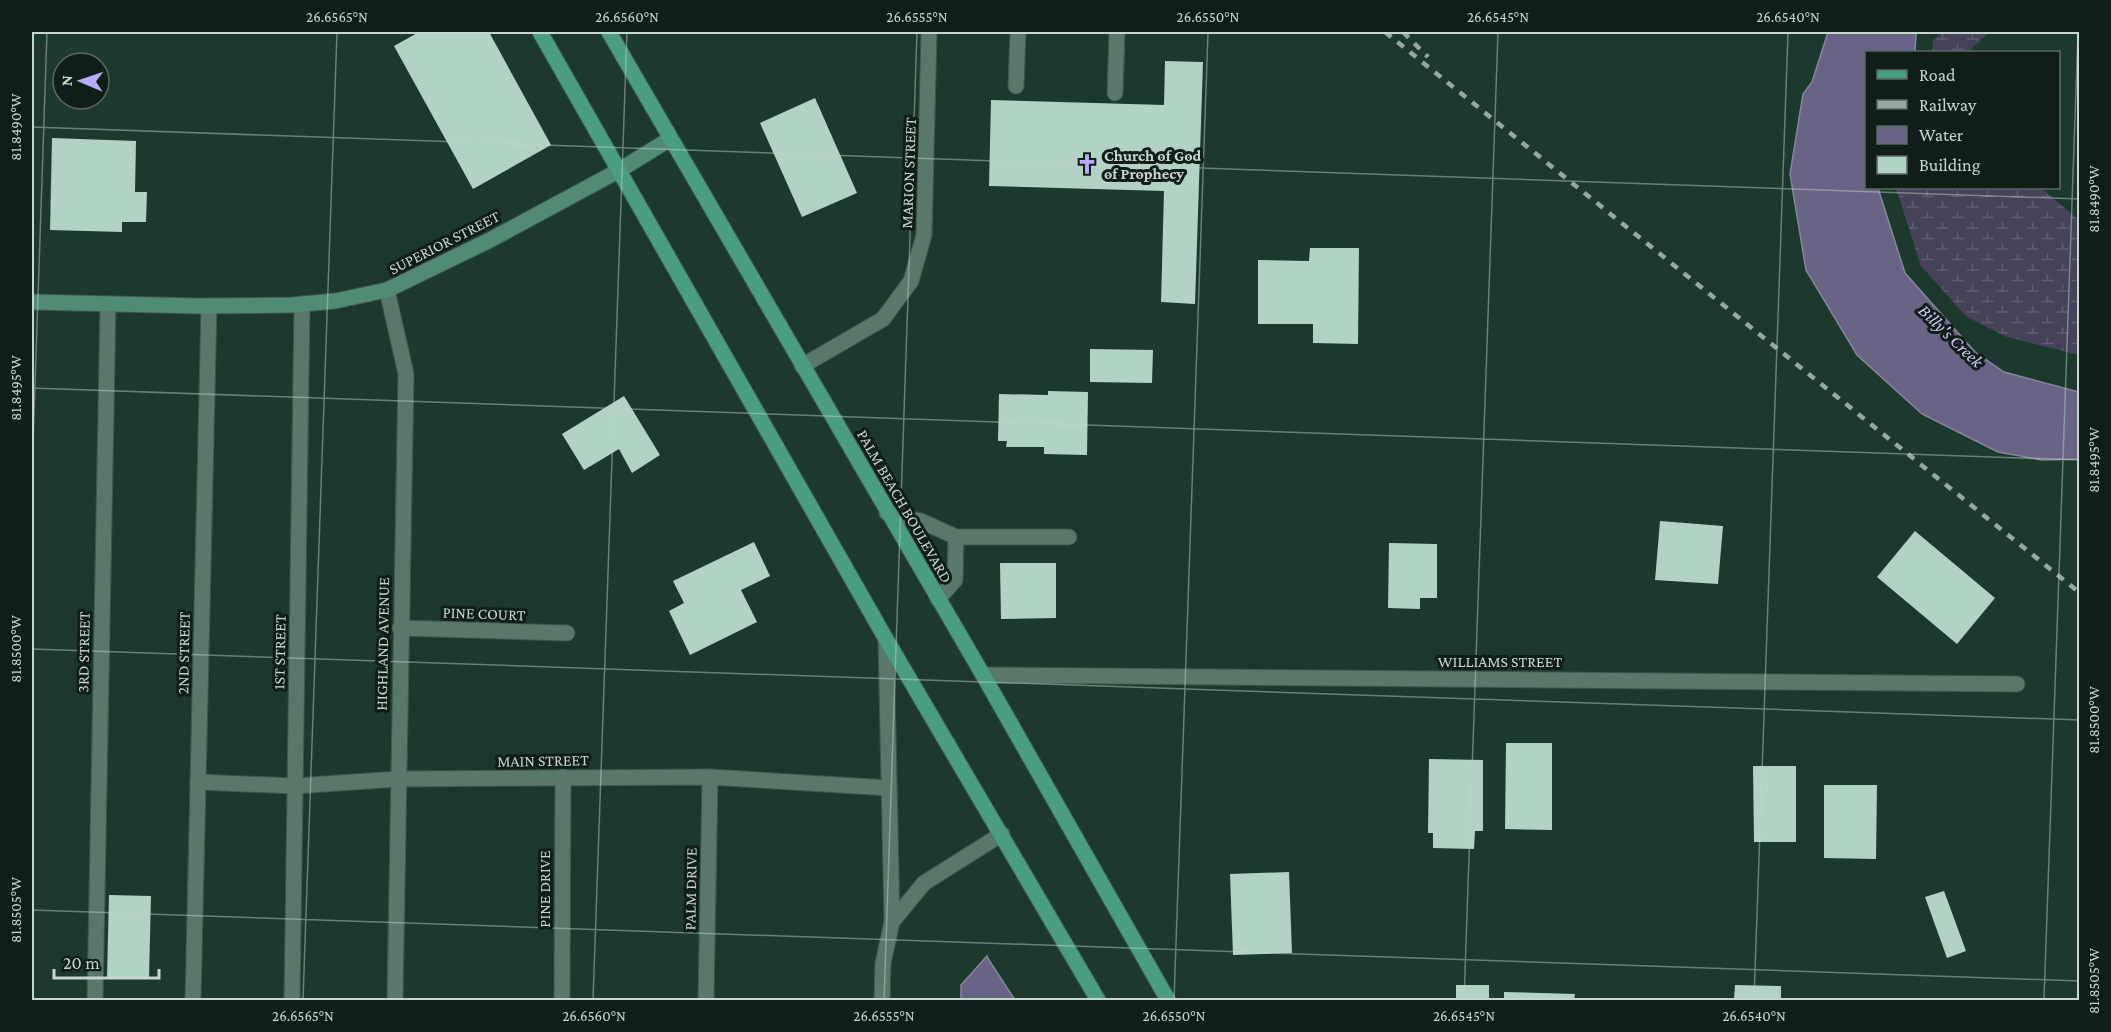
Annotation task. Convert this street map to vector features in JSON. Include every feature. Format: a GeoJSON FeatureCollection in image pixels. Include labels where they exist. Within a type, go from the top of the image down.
{"type":"FeatureCollection","features":[{"type":"Feature","properties":{"kind":"main road"},"geometry":{"type":"LineString","coordinates":[[540,32],[886,639],[1098,1000]]}},
{"type":"Feature","properties":{"kind":"main road","name":"PALM BEACH BOULEVARD"},"geometry":{"type":"LineString","coordinates":[[609,32],[983,675],[1168,1000]]}},
{"type":"Feature","properties":{"kind":"street","name":"MARION STREET"},"geometry":{"type":"LineString","coordinates":[[802,366],[882,319],[910,281],[924,235],[929,32]]}},
{"type":"Feature","properties":{"kind":"street"},"geometry":{"type":"LineString","coordinates":[[1016,86],[1018,32]]}},
{"type":"Feature","properties":{"kind":"street"},"geometry":{"type":"LineString","coordinates":[[1115,93],[1117,32]]}},
{"type":"Feature","properties":{"kind":"street","name":"SUPERIOR STREET"},"geometry":{"type":"LineString","coordinates":[[32,302],[209,306],[302,304],[335,301],[387,290],[490,240],[618,171],[670,139]]}},
{"type":"Feature","properties":{"kind":"street","name":"HIGHLAND AVENUE"},"geometry":{"type":"LineString","coordinates":[[387,290],[406,374],[395,1000]]}},
{"type":"Feature","properties":{"kind":"street","name":"3RD STREET"},"geometry":{"type":"LineString","coordinates":[[95,1000],[108,304]]}},
{"type":"Feature","properties":{"kind":"street","name":"1ST STREET"},"geometry":{"type":"LineString","coordinates":[[292,1000],[302,304]]}},
{"type":"Feature","properties":{"kind":"street","name":"2ND STREET"},"geometry":{"type":"LineString","coordinates":[[193,1000],[209,306]]}},
{"type":"Feature","properties":{"kind":"street"},"geometry":{"type":"LineString","coordinates":[[887,513],[921,521],[956,537],[1069,537]]}},
{"type":"Feature","properties":{"kind":"street"},"geometry":{"type":"LineString","coordinates":[[938,599],[955,580],[956,537]]}},
{"type":"Feature","properties":{"kind":"street","name":"PINE COURT"},"geometry":{"type":"LineString","coordinates":[[400,628],[567,633]]}},
{"type":"Feature","properties":{"kind":"street"},"geometry":{"type":"LineString","coordinates":[[882,1000],[883,963],[892,922],[886,639]]}},
{"type":"Feature","properties":{"kind":"street","name":"WILLIAMS STREET"},"geometry":{"type":"LineString","coordinates":[[983,675],[2017,684]]}},
{"type":"Feature","properties":{"kind":"street","name":"PINE DRIVE"},"geometry":{"type":"LineString","coordinates":[[562,1000],[563,777]]}},
{"type":"Feature","properties":{"kind":"street","name":"MAIN STREET"},"geometry":{"type":"LineString","coordinates":[[198,782],[295,786],[398,779],[710,777],[889,788]]}},
{"type":"Feature","properties":{"kind":"street","name":"PALM DRIVE"},"geometry":{"type":"LineString","coordinates":[[706,1000],[710,777]]}},
{"type":"Feature","properties":{"kind":"street"},"geometry":{"type":"LineString","coordinates":[[892,922],[924,883],[1002,834]]}},
{"type":"Feature","properties":{"kind":"green space"},"geometry":{"type":"Polygon","coordinates":[[[1943,32],[1990,32],[1972,48],[1972,51],[1932,51],[1933,40],[1943,32]]]}},
{"type":"Feature","properties":{"kind":"green space"},"geometry":{"type":"Polygon","coordinates":[[[1896,189],[2042,189],[2080,221],[2079,355],[2007,337],[1967,317],[1921,266],[1896,189]]]}},
{"type":"Feature","properties":{"kind":"water","name":"Billy's Creek"},"geometry":{"type":"Polygon","coordinates":[[[1828,32],[1919,32],[1916,34],[1915,51],[1865,51],[1865,189],[1878,189],[1905,273],[1975,352],[2004,372],[2079,392],[2079,459],[2042,460],[1998,452],[1922,414],[1857,355],[1806,270],[1790,174],[1803,94],[1812,82],[1828,32]]]}},
{"type":"Feature","properties":{"kind":"water"},"geometry":{"type":"Polygon","coordinates":[[[987,956],[1015,1000],[961,1000],[961,985],[987,956]]]}},
{"type":"Feature","properties":{"kind":"building"},"geometry":{"type":"Polygon","coordinates":[[[419,32],[489,32],[551,145],[473,189],[394,46],[419,32]]]}},
{"type":"Feature","properties":{"kind":"building"},"geometry":{"type":"Polygon","coordinates":[[[1165,61],[1203,62],[1195,304],[1161,302],[1164,191],[989,186],[991,100],[1164,105],[1165,61]]]}},
{"type":"Feature","properties":{"kind":"building"},"geometry":{"type":"Polygon","coordinates":[[[815,98],[857,193],[802,217],[760,123],[815,98]]]}},
{"type":"Feature","properties":{"kind":"building"},"geometry":{"type":"Polygon","coordinates":[[[52,138],[136,141],[135,192],[147,192],[146,222],[122,222],[122,232],[50,230],[52,138]]]}},
{"type":"Feature","properties":{"kind":"building"},"geometry":{"type":"Polygon","coordinates":[[[1310,248],[1359,248],[1358,344],[1313,343],[1313,324],[1258,324],[1258,260],[1309,261],[1310,248]]]}},
{"type":"Feature","properties":{"kind":"building"},"geometry":{"type":"Polygon","coordinates":[[[1090,349],[1153,350],[1152,383],[1090,382],[1090,349]]]}},
{"type":"Feature","properties":{"kind":"building"},"geometry":{"type":"Polygon","coordinates":[[[1048,391],[1088,392],[1087,455],[1044,454],[1044,447],[1006,447],[1007,441],[998,441],[999,394],[1048,395],[1048,391]]]}},
{"type":"Feature","properties":{"kind":"building"},"geometry":{"type":"Polygon","coordinates":[[[624,396],[660,455],[632,473],[619,449],[584,470],[562,434],[624,396]]]}},
{"type":"Feature","properties":{"kind":"building"},"geometry":{"type":"Polygon","coordinates":[[[1660,521],[1723,526],[1718,584],[1655,580],[1660,521]]]}},
{"type":"Feature","properties":{"kind":"building"},"geometry":{"type":"Polygon","coordinates":[[[1915,531],[1995,598],[1957,644],[1877,577],[1915,531]]]}},
{"type":"Feature","properties":{"kind":"building"},"geometry":{"type":"Polygon","coordinates":[[[754,542],[770,576],[741,590],[757,622],[690,655],[669,611],[684,603],[673,581],[754,542]]]}},
{"type":"Feature","properties":{"kind":"building"},"geometry":{"type":"Polygon","coordinates":[[[1389,543],[1437,544],[1437,598],[1420,598],[1420,609],[1388,608],[1389,543]]]}},
{"type":"Feature","properties":{"kind":"building"},"geometry":{"type":"Polygon","coordinates":[[[1000,563],[1056,563],[1056,618],[1001,619],[1000,563]]]}},
{"type":"Feature","properties":{"kind":"building"},"geometry":{"type":"Polygon","coordinates":[[[1506,743],[1552,743],[1552,830],[1505,829],[1506,743]]]}},
{"type":"Feature","properties":{"kind":"building"},"geometry":{"type":"Polygon","coordinates":[[[1429,759],[1483,760],[1483,831],[1475,831],[1474,849],[1433,848],[1433,833],[1428,833],[1429,759]]]}},
{"type":"Feature","properties":{"kind":"building"},"geometry":{"type":"Polygon","coordinates":[[[1753,766],[1796,766],[1796,842],[1754,842],[1753,766]]]}},
{"type":"Feature","properties":{"kind":"building"},"geometry":{"type":"Polygon","coordinates":[[[1824,785],[1877,785],[1876,859],[1824,858],[1824,785]]]}},
{"type":"Feature","properties":{"kind":"building"},"geometry":{"type":"Polygon","coordinates":[[[1289,872],[1292,953],[1233,955],[1230,874],[1289,872]]]}},
{"type":"Feature","properties":{"kind":"building"},"geometry":{"type":"Polygon","coordinates":[[[1944,891],[1966,951],[1947,958],[1925,897],[1944,891]]]}},
{"type":"Feature","properties":{"kind":"building"},"geometry":{"type":"Polygon","coordinates":[[[109,895],[151,896],[149,978],[107,977],[109,895]]]}},
{"type":"Feature","properties":{"kind":"building"},"geometry":{"type":"Polygon","coordinates":[[[1456,985],[1489,985],[1489,1000],[1456,1000],[1456,985]]]}},
{"type":"Feature","properties":{"kind":"building"},"geometry":{"type":"Polygon","coordinates":[[[1735,985],[1781,986],[1781,1000],[1734,1000],[1735,985]]]}},
{"type":"Feature","properties":{"kind":"building"},"geometry":{"type":"Polygon","coordinates":[[[1504,992],[1575,994],[1574,1000],[1504,1000],[1504,992]]]}},
{"type":"Feature","properties":{"kind":"railway"},"geometry":{"type":"LineString","coordinates":[[1385,32],[2080,593]]}},
{"type":"Feature","properties":{"kind":"railway"},"geometry":{"type":"LineString","coordinates":[[1403,32],[1428,57]]}},
{"type":"Feature","properties":{"kind":"place","name":"Church of God of Prophecy"},"geometry":{"type":"Point","coordinates":[1087,164]}}]}
